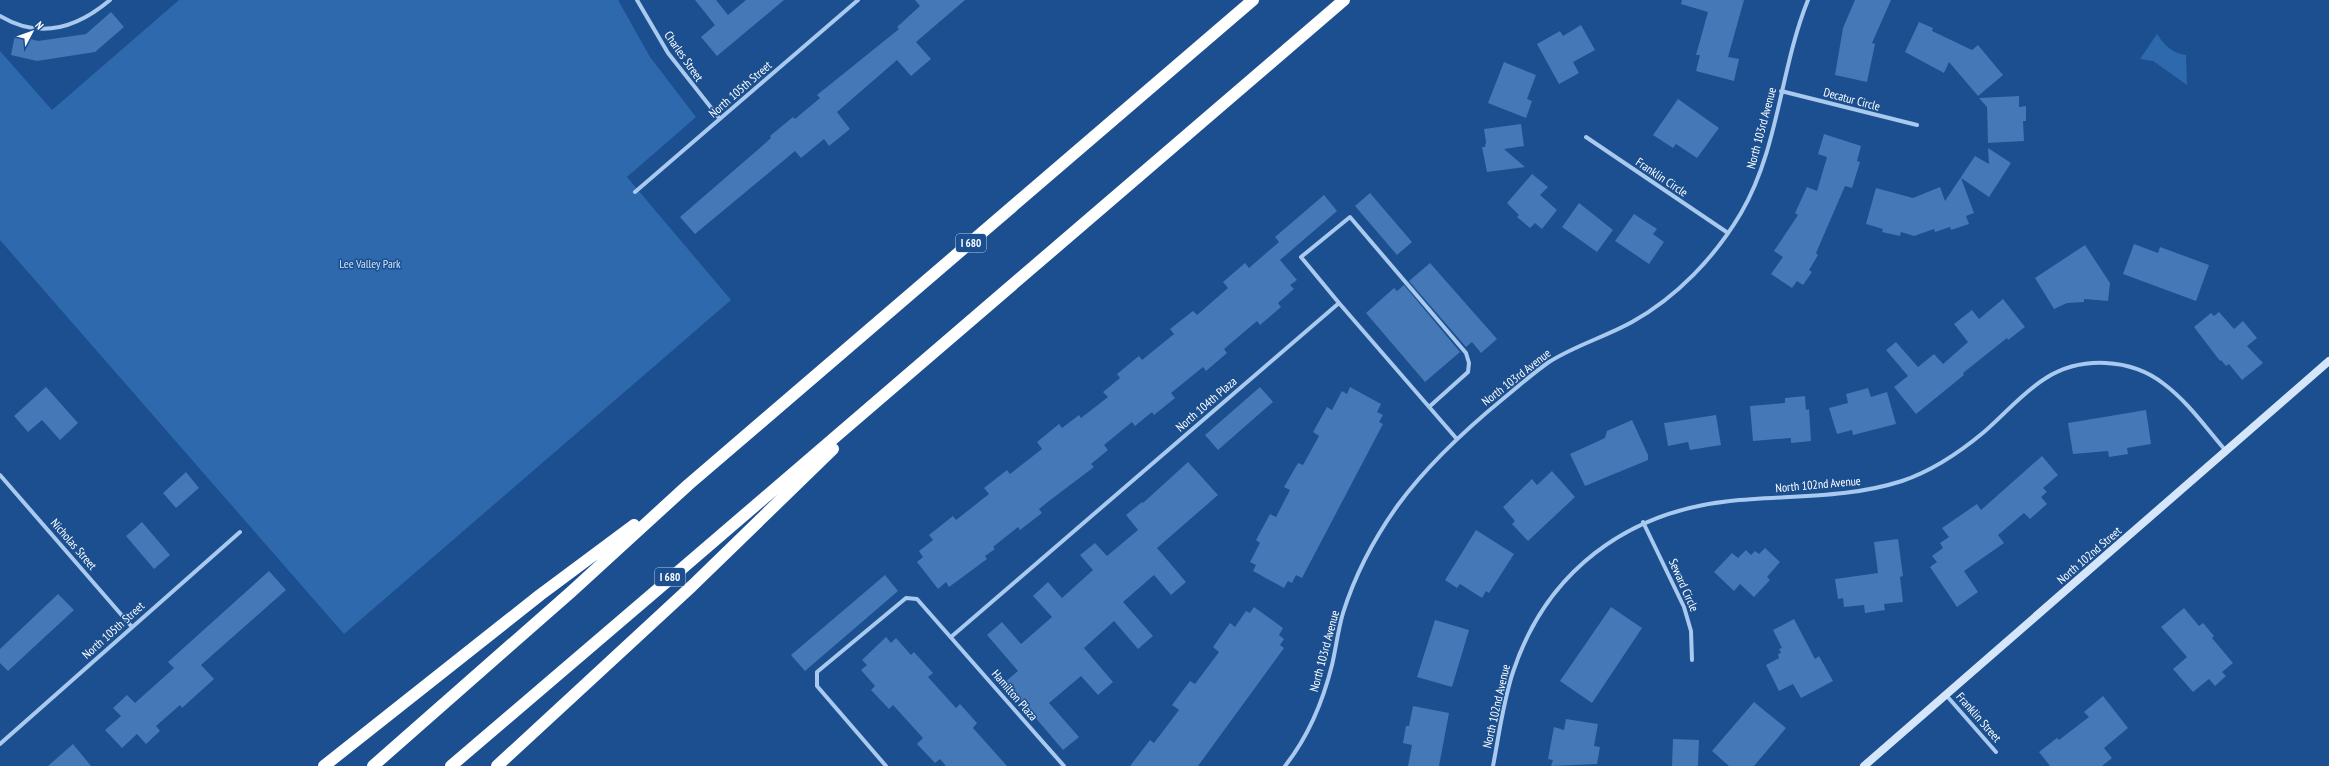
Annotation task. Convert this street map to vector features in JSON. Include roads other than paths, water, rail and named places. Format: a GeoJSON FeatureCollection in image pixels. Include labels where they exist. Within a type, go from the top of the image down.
{"type":"FeatureCollection","features":[{"type":"Feature","properties":{"kind":"highway","name":"I 680"},"geometry":{"type":"LineString","coordinates":[[373,766],[571,592],[688,485],[1253,0]]}},
{"type":"Feature","properties":{"kind":"highway","name":"I 680"},"geometry":{"type":"LineString","coordinates":[[451,766],[730,525],[893,390],[1344,0]]}},
{"type":"Feature","properties":{"kind":"highway"},"geometry":{"type":"LineString","coordinates":[[497,766],[692,586],[893,390]]}},
{"type":"Feature","properties":{"kind":"highway"},"geometry":{"type":"LineString","coordinates":[[324,766],[540,595],[688,485]]}},
{"type":"Feature","properties":{"kind":"main road","name":"North 102nd Street"},"geometry":{"type":"LineString","coordinates":[[1864,766],[2329,361]]}},
{"type":"Feature","properties":{"kind":"street"},"geometry":{"type":"LineString","coordinates":[[0,16],[26,27],[44,29],[63,27],[82,21],[110,0]]}},
{"type":"Feature","properties":{"kind":"street","name":"Charles Street"},"geometry":{"type":"LineString","coordinates":[[637,0],[671,58],[720,119]]}},
{"type":"Feature","properties":{"kind":"street","name":"North 105th Street"},"geometry":{"type":"LineString","coordinates":[[635,192],[858,0]]}},
{"type":"Feature","properties":{"kind":"street","name":"North 103rd Avenue"},"geometry":{"type":"LineString","coordinates":[[1285,766],[1316,716],[1332,665],[1343,614],[1370,552],[1398,505],[1456,438],[1549,363],[1576,347],[1630,323],[1672,295],[1692,276],[1728,233],[1741,212],[1758,177],[1808,0]]}},
{"type":"Feature","properties":{"kind":"street","name":"Decatur Circle"},"geometry":{"type":"LineString","coordinates":[[1781,92],[1917,125]]}},
{"type":"Feature","properties":{"kind":"street","name":"Franklin Circle"},"geometry":{"type":"LineString","coordinates":[[1586,137],[1728,233]]}},
{"type":"Feature","properties":{"kind":"street"},"geometry":{"type":"LineString","coordinates":[[1429,406],[1468,372],[1466,353],[1350,217],[1301,257],[1456,438]]}},
{"type":"Feature","properties":{"kind":"street","name":"North 104th Plaza"},"geometry":{"type":"LineString","coordinates":[[951,637],[1339,303]]}},
{"type":"Feature","properties":{"kind":"street","name":"North 102nd Avenue"},"geometry":{"type":"LineString","coordinates":[[1493,766],[1513,673],[1535,621],[1552,595],[1581,564],[1610,542],[1644,522],[1702,505],[1730,501],[1858,492],[1908,479],[1945,460],[1971,442],[2047,378],[2068,368],[2090,363],[2115,364],[2136,368],[2162,382],[2182,400],[2226,451]]}},
{"type":"Feature","properties":{"kind":"street","name":"Nicholas Street"},"geometry":{"type":"LineString","coordinates":[[0,475],[132,627]]}},
{"type":"Feature","properties":{"kind":"street","name":"Seward Circle"},"geometry":{"type":"LineString","coordinates":[[1644,522],[1684,607],[1691,631],[1692,660]]}},
{"type":"Feature","properties":{"kind":"street","name":"North 105th Street"},"geometry":{"type":"LineString","coordinates":[[0,744],[240,532]]}},
{"type":"Feature","properties":{"kind":"street","name":"Hamilton Plaza"},"geometry":{"type":"LineString","coordinates":[[886,766],[817,686],[817,672],[906,598],[917,599],[1064,766]]}},
{"type":"Feature","properties":{"kind":"street","name":"Franklin Street"},"geometry":{"type":"LineString","coordinates":[[1946,695],[1996,752]]}},
{"type":"Feature","properties":{"kind":"park label","name":"Lee Valley Park"},"geometry":{"type":"Point","coordinates":[370,263]}}]}
